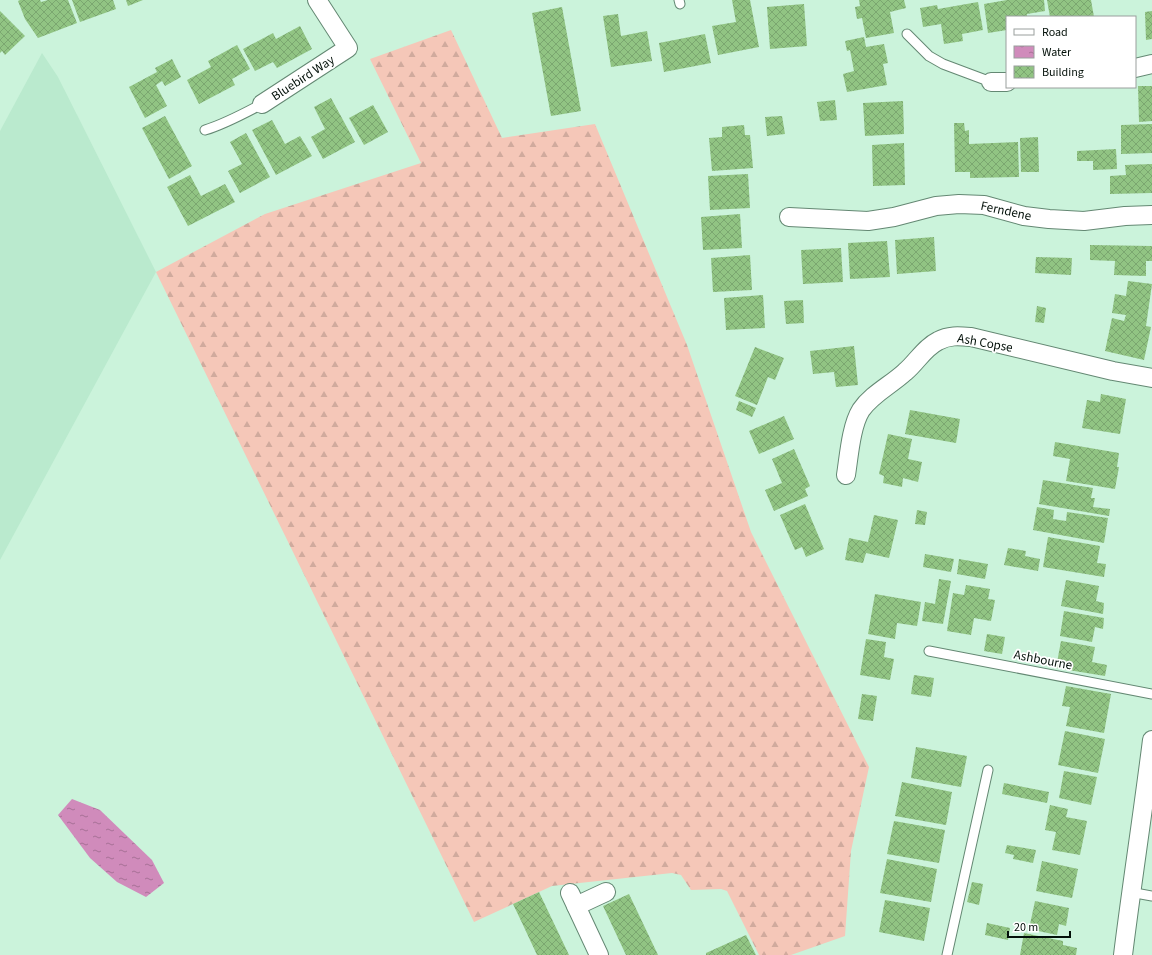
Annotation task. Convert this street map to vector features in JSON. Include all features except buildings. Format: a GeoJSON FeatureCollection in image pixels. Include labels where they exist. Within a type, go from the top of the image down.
{"type":"FeatureCollection","features":[{"type":"Feature","properties":{"kind":"street","name":"Bluebird Way"},"geometry":{"type":"LineString","coordinates":[[262,104],[348,48],[317,0]]}},
{"type":"Feature","properties":{"kind":"street"},"geometry":{"type":"LineString","coordinates":[[1136,68],[1152,64]]}},
{"type":"Feature","properties":{"kind":"street","name":"Ferndene"},"geometry":{"type":"LineString","coordinates":[[789,217],[868,221],[894,217],[936,206],[959,204],[984,205],[1024,216],[1063,220],[1084,221],[1125,216],[1152,215]]}},
{"type":"Feature","properties":{"kind":"street","name":"Ash Copse"},"geometry":{"type":"LineString","coordinates":[[846,475],[855,425],[862,410],[874,397],[906,372],[925,350],[938,341],[954,336],[971,337],[1113,371],[1152,378]]}},
{"type":"Feature","properties":{"kind":"street"},"geometry":{"type":"LineString","coordinates":[[1123,955],[1130,892],[1148,812],[1152,740]]}},
{"type":"Feature","properties":{"kind":"street"},"geometry":{"type":"LineString","coordinates":[[599,955],[573,899],[606,892]]}},
{"type":"Feature","properties":{"kind":"lane"},"geometry":{"type":"LineString","coordinates":[[907,34],[929,56],[943,64],[999,82]]}},
{"type":"Feature","properties":{"kind":"lane","name":"Bluebird Way"},"geometry":{"type":"LineString","coordinates":[[205,130],[239,117],[262,104]]}},
{"type":"Feature","properties":{"kind":"lane","name":"Ashbourne"},"geometry":{"type":"LineString","coordinates":[[929,651],[1152,694]]}},
{"type":"Feature","properties":{"kind":"lane"},"geometry":{"type":"LineString","coordinates":[[947,955],[988,770]]}},
{"type":"Feature","properties":{"kind":"lane"},"geometry":{"type":"LineString","coordinates":[[1130,892],[1152,896]]}},
{"type":"Feature","properties":{"kind":"shaded area"},"geometry":{"type":"Polygon","coordinates":[[[42,53],[58,77],[156,272],[0,560],[0,131],[42,53]]]}},
{"type":"Feature","properties":{"kind":"green space"},"geometry":{"type":"Polygon","coordinates":[[[451,30],[502,138],[595,124],[687,345],[751,532],[869,767],[851,851],[845,936],[791,955],[759,955],[727,891],[721,889],[691,890],[681,875],[672,873],[552,886],[474,922],[156,272],[265,214],[421,163],[370,59],[451,30]]]}},
{"type":"Feature","properties":{"kind":"water"},"geometry":{"type":"Polygon","coordinates":[[[72,799],[100,810],[152,860],[164,883],[146,897],[117,882],[90,858],[58,815],[72,799]]]}}]}
